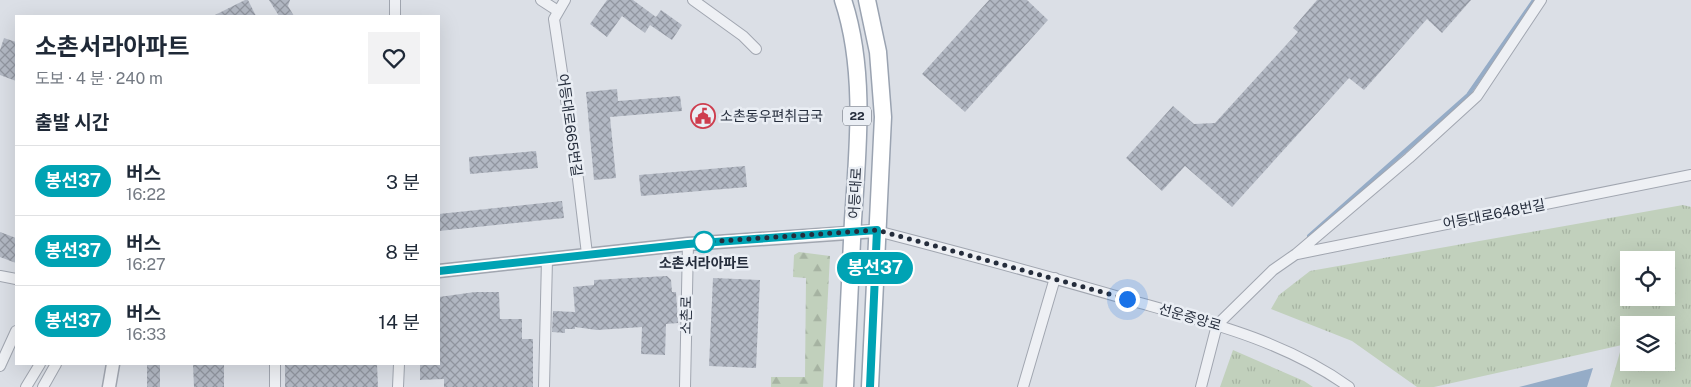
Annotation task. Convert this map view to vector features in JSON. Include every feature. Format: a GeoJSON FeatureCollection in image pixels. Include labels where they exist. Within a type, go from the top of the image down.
{"type":"FeatureCollection","features":[{"type":"Feature","properties":{"kind":"main road","name":"어등대로"},"geometry":{"type":"LineString","coordinates":[[843,0],[848,16],[856,72],[858,146],[845,387]]}},
{"type":"Feature","properties":{"kind":"main road","name":"어등대로"},"geometry":{"type":"LineString","coordinates":[[866,0],[878,52],[883,117],[870,387]]}},
{"type":"Feature","properties":{"kind":"street"},"geometry":{"type":"LineString","coordinates":[[395,0],[395,15]]}},
{"type":"Feature","properties":{"kind":"street"},"geometry":{"type":"LineString","coordinates":[[541,0],[558,11],[566,0]]}},
{"type":"Feature","properties":{"kind":"street"},"geometry":{"type":"LineString","coordinates":[[692,0],[743,36],[756,49]]}},
{"type":"Feature","properties":{"kind":"street"},"geometry":{"type":"LineString","coordinates":[[1201,387],[1217,325],[1273,270],[1296,254],[1409,158],[1477,96],[1542,0]]}},
{"type":"Feature","properties":{"kind":"street","name":"어등대로665번길"},"geometry":{"type":"LineString","coordinates":[[558,11],[554,19],[587,254]]}},
{"type":"Feature","properties":{"kind":"street","name":"어등대로648번길"},"geometry":{"type":"LineString","coordinates":[[1296,254],[1691,175]]}},
{"type":"Feature","properties":{"kind":"street"},"geometry":{"type":"LineString","coordinates":[[440,271],[688,244],[877,230]]}},
{"type":"Feature","properties":{"kind":"street","name":"선운중앙로"},"geometry":{"type":"LineString","coordinates":[[877,230],[1055,278],[1217,325],[1291,352],[1329,372],[1350,387]]}},
{"type":"Feature","properties":{"kind":"street","name":"소촌로"},"geometry":{"type":"LineString","coordinates":[[685,387],[688,244]]}},
{"type":"Feature","properties":{"kind":"street"},"geometry":{"type":"LineString","coordinates":[[544,387],[547,259]]}},
{"type":"Feature","properties":{"kind":"street"},"geometry":{"type":"LineString","coordinates":[[0,276],[15,279]]}},
{"type":"Feature","properties":{"kind":"street"},"geometry":{"type":"LineString","coordinates":[[1023,387],[1055,278]]}},
{"type":"Feature","properties":{"kind":"street"},"geometry":{"type":"LineString","coordinates":[[0,366],[15,333]]}},
{"type":"Feature","properties":{"kind":"street"},"geometry":{"type":"LineString","coordinates":[[26,387],[39,365]]}},
{"type":"Feature","properties":{"kind":"street"},"geometry":{"type":"LineString","coordinates":[[43,387],[55,365]]}},
{"type":"Feature","properties":{"kind":"street"},"geometry":{"type":"LineString","coordinates":[[110,387],[113,365]]}},
{"type":"Feature","properties":{"kind":"street"},"geometry":{"type":"LineString","coordinates":[[275,365],[275,387]]}},
{"type":"Feature","properties":{"kind":"street"},"geometry":{"type":"LineString","coordinates":[[398,387],[399,365]]}},
{"type":"Feature","properties":{"kind":"green space"},"geometry":{"type":"Polygon","coordinates":[[[1683,205],[1691,207],[1691,387],[1610,387],[1620,352],[1620,371],[1675,371],[1675,316],[1620,316],[1620,345],[1434,387],[1417,387],[1352,341],[1271,309],[1279,295],[1310,271],[1683,205]]]}},
{"type":"Feature","properties":{"kind":"green space"},"geometry":{"type":"Polygon","coordinates":[[[799,252],[830,256],[823,387],[771,387],[771,377],[805,377],[806,278],[793,277],[794,255],[799,252]]]}},
{"type":"Feature","properties":{"kind":"green space"},"geometry":{"type":"Polygon","coordinates":[[[1233,350],[1304,381],[1313,387],[1220,387],[1233,350]]]}},
{"type":"Feature","properties":{"kind":"water"},"geometry":{"type":"Polygon","coordinates":[[[1593,368],[1587,387],[1519,387],[1593,368]]]}},
{"type":"Feature","properties":{"kind":"building"},"geometry":{"type":"Polygon","coordinates":[[[248,0],[256,15],[215,15],[248,0]]]}},
{"type":"Feature","properties":{"kind":"building"},"geometry":{"type":"Polygon","coordinates":[[[269,0],[290,0],[288,6],[293,15],[278,15],[269,0]]]}},
{"type":"Feature","properties":{"kind":"building"},"geometry":{"type":"Polygon","coordinates":[[[607,0],[633,0],[656,17],[661,10],[682,25],[672,40],[650,25],[645,33],[622,16],[607,37],[590,24],[607,0]]]}},
{"type":"Feature","properties":{"kind":"building"},"geometry":{"type":"Polygon","coordinates":[[[989,0],[1027,0],[1048,20],[965,112],[922,74],[989,0]]]}},
{"type":"Feature","properties":{"kind":"building"},"geometry":{"type":"Polygon","coordinates":[[[1317,0],[1471,0],[1442,33],[1427,19],[1364,90],[1349,78],[1232,207],[1185,166],[1162,191],[1126,158],[1173,106],[1194,124],[1215,123],[1298,32],[1293,28],[1317,0]]]}},
{"type":"Feature","properties":{"kind":"building"},"geometry":{"type":"Polygon","coordinates":[[[4,38],[15,42],[15,81],[0,75],[0,50],[4,38]]]}},
{"type":"Feature","properties":{"kind":"building"},"geometry":{"type":"Polygon","coordinates":[[[617,89],[618,101],[680,96],[682,111],[610,117],[616,178],[594,180],[586,92],[617,89]]]}},
{"type":"Feature","properties":{"kind":"building"},"geometry":{"type":"Polygon","coordinates":[[[536,151],[538,168],[470,174],[469,157],[536,151]]]}},
{"type":"Feature","properties":{"kind":"building"},"geometry":{"type":"Polygon","coordinates":[[[745,166],[747,187],[641,196],[639,175],[745,166]]]}},
{"type":"Feature","properties":{"kind":"building"},"geometry":{"type":"Polygon","coordinates":[[[562,201],[564,218],[440,231],[440,214],[562,201]]]}},
{"type":"Feature","properties":{"kind":"building"},"geometry":{"type":"Polygon","coordinates":[[[0,232],[15,238],[15,263],[0,257],[0,232]]]}},
{"type":"Feature","properties":{"kind":"building"},"geometry":{"type":"Polygon","coordinates":[[[667,276],[671,280],[672,292],[676,292],[678,323],[666,324],[665,355],[641,354],[642,327],[597,330],[575,327],[575,329],[565,329],[565,333],[552,332],[553,311],[575,312],[573,287],[594,285],[594,280],[667,276]]]}},
{"type":"Feature","properties":{"kind":"building"},"geometry":{"type":"Polygon","coordinates":[[[713,278],[760,280],[756,368],[709,366],[713,278]]]}},
{"type":"Feature","properties":{"kind":"building"},"geometry":{"type":"Polygon","coordinates":[[[475,292],[499,292],[500,319],[522,319],[522,339],[533,339],[533,387],[444,387],[444,379],[420,380],[420,365],[440,365],[440,297],[475,292]]]}},
{"type":"Feature","properties":{"kind":"building"},"geometry":{"type":"Polygon","coordinates":[[[147,365],[160,365],[160,387],[147,387],[147,365]]]}},
{"type":"Feature","properties":{"kind":"building"},"geometry":{"type":"Polygon","coordinates":[[[193,365],[224,365],[224,387],[194,387],[193,365]]]}},
{"type":"Feature","properties":{"kind":"building"},"geometry":{"type":"Polygon","coordinates":[[[285,365],[377,365],[378,387],[285,387],[285,365]]]}},
{"type":"Feature","properties":{"kind":"waterway"},"geometry":{"type":"LineString","coordinates":[[1309,236],[1468,95],[1534,0]]}},
{"type":"Feature","properties":{"kind":"bus line","name":"봉선37"},"geometry":{"type":"LineString","coordinates":[[440,271],[688,244],[877,230],[870,387]]}},
{"type":"Feature","properties":{"kind":"place","name":"소촌동우편취급국"},"geometry":{"type":"Point","coordinates":[703,116]}},
{"type":"Feature","properties":{"kind":"place","name":"소촌서라아파트"},"geometry":{"type":"Point","coordinates":[704,242]}},
{"type":"Feature","properties":{"kind":"route"},"geometry":{"type":"LineString","coordinates":[[704,242],[877,230],[1127,299]]}}]}
